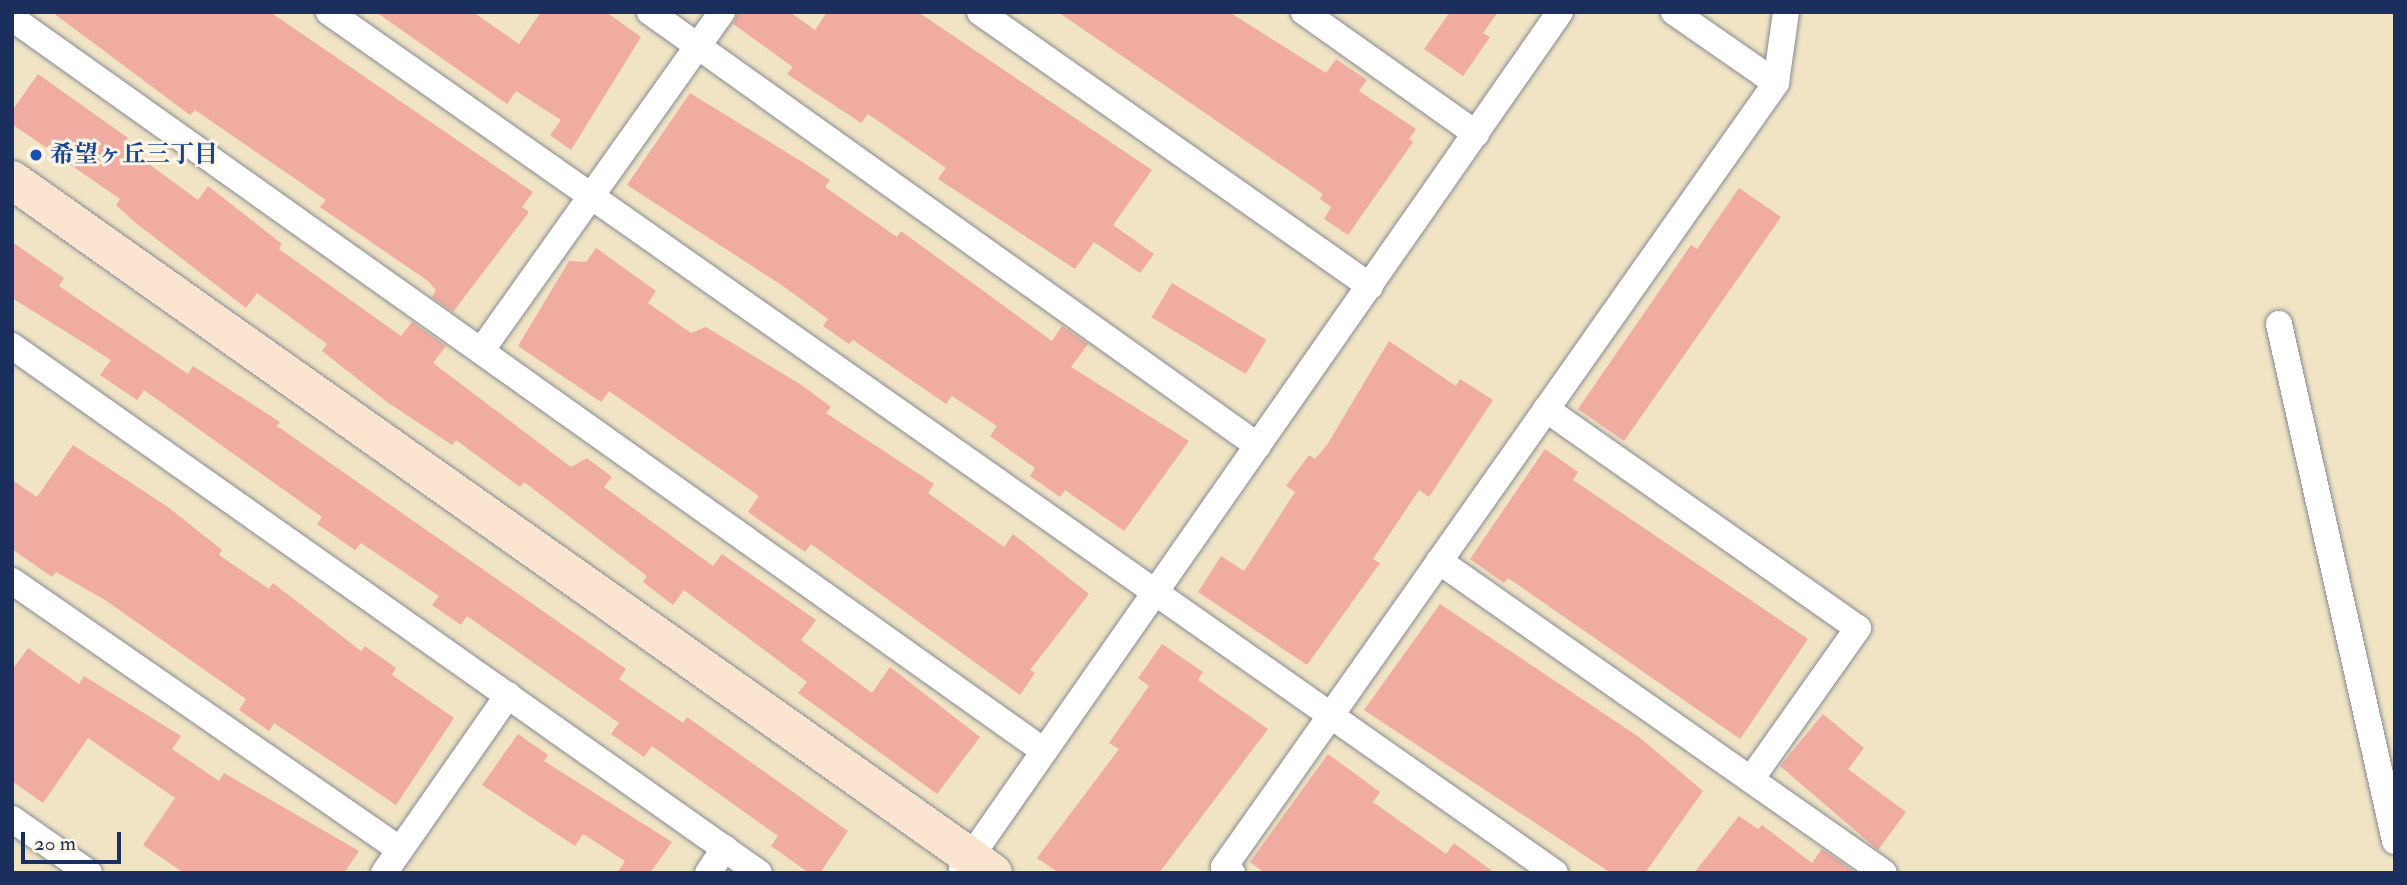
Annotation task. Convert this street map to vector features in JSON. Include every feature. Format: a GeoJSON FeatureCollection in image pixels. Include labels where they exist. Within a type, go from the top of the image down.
{"type":"FeatureCollection","features":[{"type":"Feature","properties":{"kind":"street"},"geometry":{"type":"LineString","coordinates":[[329,12],[1555,873]]}},
{"type":"Feature","properties":{"kind":"street"},"geometry":{"type":"LineString","coordinates":[[650,12],[1258,446]]}},
{"type":"Feature","properties":{"kind":"street"},"geometry":{"type":"LineString","coordinates":[[481,351],[722,12]]}},
{"type":"Feature","properties":{"kind":"street"},"geometry":{"type":"LineString","coordinates":[[980,12],[1370,286]]}},
{"type":"Feature","properties":{"kind":"street"},"geometry":{"type":"LineString","coordinates":[[1304,12],[1476,134]]}},
{"type":"Feature","properties":{"kind":"street"},"geometry":{"type":"LineString","coordinates":[[12,180],[974,867],[1044,751],[1560,12]]}},
{"type":"Feature","properties":{"kind":"street"},"geometry":{"type":"LineString","coordinates":[[1674,12],[1776,83]]}},
{"type":"Feature","properties":{"kind":"street"},"geometry":{"type":"LineString","coordinates":[[1232,873],[1224,867],[1776,83],[1786,12]]}},
{"type":"Feature","properties":{"kind":"street"},"geometry":{"type":"LineString","coordinates":[[12,18],[1044,751]]}},
{"type":"Feature","properties":{"kind":"street"},"geometry":{"type":"LineString","coordinates":[[2279,324],[2395,841]]}},
{"type":"Feature","properties":{"kind":"street"},"geometry":{"type":"LineString","coordinates":[[12,346],[759,873]]}},
{"type":"Feature","properties":{"kind":"street"},"geometry":{"type":"LineString","coordinates":[[1546,409],[1858,628],[1751,779]]}},
{"type":"Feature","properties":{"kind":"street"},"geometry":{"type":"LineString","coordinates":[[1439,561],[1884,873]]}},
{"type":"Feature","properties":{"kind":"street"},"geometry":{"type":"LineString","coordinates":[[12,581],[400,850]]}},
{"type":"Feature","properties":{"kind":"street"},"geometry":{"type":"LineString","coordinates":[[384,873],[508,695]]}},
{"type":"Feature","properties":{"kind":"street"},"geometry":{"type":"LineString","coordinates":[[12,819],[89,873]]}},
{"type":"Feature","properties":{"kind":"street"},"geometry":{"type":"LineString","coordinates":[[708,873],[725,848]]}},
{"type":"Feature","properties":{"kind":"building"},"geometry":{"type":"Polygon","coordinates":[[[52,12],[270,12],[533,192],[522,207],[529,212],[453,312],[432,297],[436,290],[428,281],[320,207],[326,200],[195,110],[190,115],[52,12]]]}},
{"type":"Feature","properties":{"kind":"building"},"geometry":{"type":"Polygon","coordinates":[[[376,12],[473,12],[519,44],[541,12],[606,12],[641,37],[571,150],[550,135],[561,120],[516,91],[507,104],[376,12]]]}},
{"type":"Feature","properties":{"kind":"building"},"geometry":{"type":"Polygon","coordinates":[[[738,12],[790,12],[815,30],[827,12],[918,12],[1152,170],[1113,225],[1154,254],[1140,273],[1094,242],[1075,269],[938,179],[946,168],[868,114],[861,123],[787,74],[793,67],[733,24],[738,12]]]}},
{"type":"Feature","properties":{"kind":"building"},"geometry":{"type":"Polygon","coordinates":[[[1058,12],[1229,12],[1326,73],[1336,59],[1367,80],[1359,91],[1416,129],[1409,139],[1413,142],[1348,235],[1324,219],[1331,207],[1320,199],[1323,194],[1058,12]]]}},
{"type":"Feature","properties":{"kind":"building"},"geometry":{"type":"Polygon","coordinates":[[[1450,12],[1498,12],[1483,33],[1490,37],[1463,76],[1424,49],[1450,12]]]}},
{"type":"Feature","properties":{"kind":"building"},"geometry":{"type":"Polygon","coordinates":[[[38,74],[128,138],[123,145],[198,200],[208,186],[282,244],[279,249],[401,336],[412,322],[446,346],[433,363],[571,467],[587,458],[612,477],[604,487],[713,566],[722,554],[816,620],[801,640],[872,693],[890,667],[980,737],[937,794],[798,693],[807,682],[684,590],[673,605],[643,582],[647,576],[524,482],[520,487],[456,440],[452,445],[387,402],[322,351],[327,344],[257,293],[246,308],[137,224],[116,205],[120,199],[12,124],[12,111],[38,74]]]}},
{"type":"Feature","properties":{"kind":"building"},"geometry":{"type":"Polygon","coordinates":[[[690,93],[830,180],[825,187],[897,237],[901,231],[1052,341],[1062,326],[1088,344],[1071,367],[1189,441],[1124,531],[1065,490],[1060,497],[1030,476],[1035,468],[990,436],[997,426],[952,396],[946,404],[853,340],[849,344],[823,326],[828,319],[783,286],[627,185],[690,93]]]}},
{"type":"Feature","properties":{"kind":"building"},"geometry":{"type":"Polygon","coordinates":[[[1739,188],[1781,217],[1624,441],[1578,409],[1691,245],[1697,249],[1739,188]]]}},
{"type":"Feature","properties":{"kind":"building"},"geometry":{"type":"Polygon","coordinates":[[[12,242],[64,278],[59,286],[188,374],[193,366],[280,422],[277,426],[626,669],[619,679],[683,723],[687,717],[848,831],[820,873],[809,873],[771,846],[778,836],[652,746],[644,757],[611,734],[619,723],[467,616],[461,625],[432,605],[439,596],[361,543],[355,550],[317,524],[322,517],[144,390],[137,400],[100,375],[111,360],[12,298],[12,242]]]}},
{"type":"Feature","properties":{"kind":"building"},"geometry":{"type":"Polygon","coordinates":[[[596,248],[656,291],[648,303],[691,333],[706,327],[803,386],[831,407],[826,413],[934,484],[928,493],[1004,547],[1013,534],[1089,594],[1030,670],[1035,673],[1020,695],[811,544],[805,552],[748,512],[759,496],[609,391],[601,402],[518,346],[569,261],[586,262],[596,248]]]}},
{"type":"Feature","properties":{"kind":"building"},"geometry":{"type":"Polygon","coordinates":[[[1172,283],[1266,340],[1246,374],[1151,317],[1172,283]]]}},
{"type":"Feature","properties":{"kind":"building"},"geometry":{"type":"Polygon","coordinates":[[[1389,341],[1456,386],[1460,379],[1493,400],[1429,497],[1419,490],[1373,559],[1380,563],[1307,665],[1198,592],[1221,556],[1244,571],[1295,492],[1286,486],[1309,455],[1315,459],[1327,445],[1389,341]]]}},
{"type":"Feature","properties":{"kind":"building"},"geometry":{"type":"Polygon","coordinates":[[[73,445],[168,507],[222,550],[219,555],[269,589],[273,583],[361,651],[365,646],[396,668],[392,675],[454,718],[396,805],[274,723],[269,731],[239,710],[246,699],[105,600],[56,572],[52,577],[12,549],[12,480],[37,497],[73,445]]]}},
{"type":"Feature","properties":{"kind":"building"},"geometry":{"type":"Polygon","coordinates":[[[1545,449],[1578,472],[1573,480],[1808,639],[1740,739],[1508,578],[1504,583],[1470,559],[1545,449]]]}},
{"type":"Feature","properties":{"kind":"building"},"geometry":{"type":"Polygon","coordinates":[[[1440,604],[1639,737],[1703,791],[1645,873],[1611,873],[1364,710],[1440,604]]]}},
{"type":"Feature","properties":{"kind":"building"},"geometry":{"type":"Polygon","coordinates":[[[1162,644],[1203,672],[1198,680],[1268,729],[1159,873],[1059,873],[1037,858],[1119,749],[1109,743],[1149,686],[1138,678],[1162,644]]]}},
{"type":"Feature","properties":{"kind":"building"},"geometry":{"type":"Polygon","coordinates":[[[28,648],[79,684],[84,676],[181,736],[172,749],[219,781],[224,773],[359,851],[344,873],[184,873],[143,845],[175,798],[88,738],[43,803],[12,781],[12,670],[28,648]]]}},
{"type":"Feature","properties":{"kind":"building"},"geometry":{"type":"Polygon","coordinates":[[[1823,714],[1864,748],[1848,769],[1906,812],[1878,850],[1780,766],[1823,714]]]}},
{"type":"Feature","properties":{"kind":"building"},"geometry":{"type":"Polygon","coordinates":[[[518,734],[548,755],[544,761],[672,842],[650,873],[617,873],[625,861],[583,834],[575,846],[482,785],[518,734]]]}},
{"type":"Feature","properties":{"kind":"building"},"geometry":{"type":"Polygon","coordinates":[[[1328,754],[1380,792],[1373,802],[1446,854],[1454,843],[1495,873],[1265,873],[1250,862],[1328,754]]]}},
{"type":"Feature","properties":{"kind":"building"},"geometry":{"type":"Polygon","coordinates":[[[1739,816],[1758,829],[1762,825],[1812,863],[1822,849],[1856,873],[1694,873],[1739,816]]]}},
{"type":"Feature","properties":{"kind":"place","name":"希望ヶ丘三丁目"},"geometry":{"type":"Point","coordinates":[36,155]}}]}
